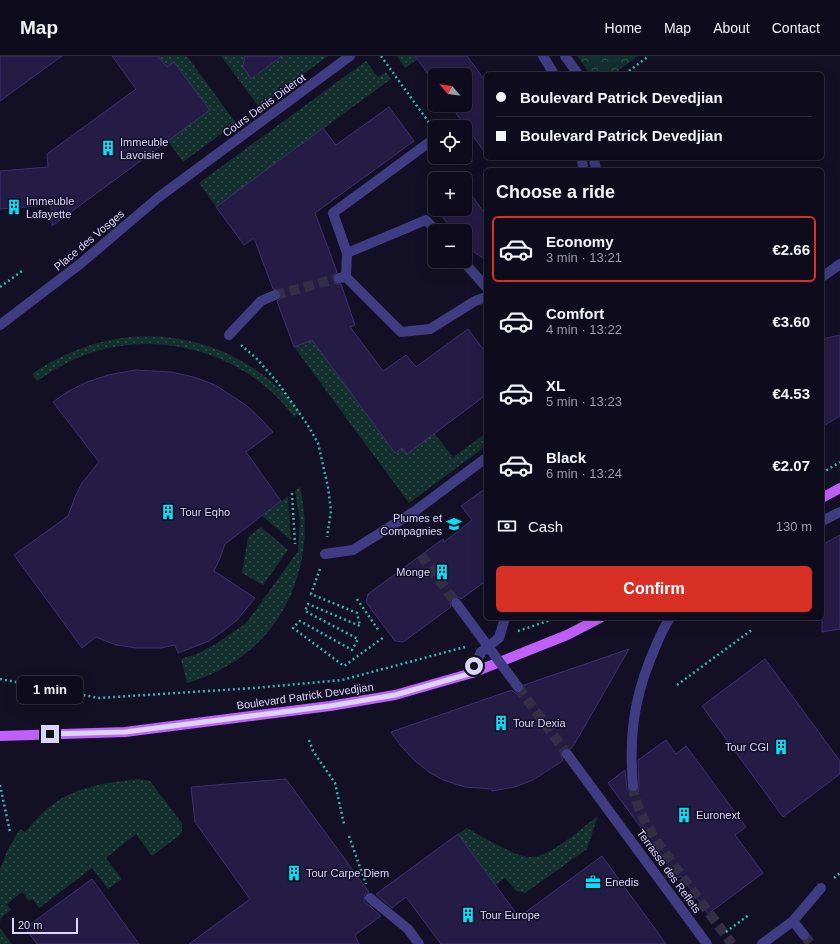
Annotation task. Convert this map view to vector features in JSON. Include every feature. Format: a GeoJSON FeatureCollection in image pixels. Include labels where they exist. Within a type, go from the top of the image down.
{"type":"FeatureCollection","features":[{"type":"Feature","properties":{"kind":"main road"},"geometry":{"type":"LineString","coordinates":[[824,497],[840,488]]}},
{"type":"Feature","properties":{"kind":"main road","name":"Boulevard Patrick Devedjian"},"geometry":{"type":"LineString","coordinates":[[0,736],[125,732],[290,712],[395,695],[472,673],[567,635],[596,620]]}},
{"type":"Feature","properties":{"kind":"street","name":"Cours Denis Diderot"},"geometry":{"type":"LineString","coordinates":[[192,173],[350,56]]}},
{"type":"Feature","properties":{"kind":"street"},"geometry":{"type":"LineString","coordinates":[[543,56],[553,72]]}},
{"type":"Feature","properties":{"kind":"street"},"geometry":{"type":"LineString","coordinates":[[565,56],[577,72]]}},
{"type":"Feature","properties":{"kind":"street"},"geometry":{"type":"LineString","coordinates":[[428,143],[333,213],[347,253],[342,277],[400,332],[430,329],[475,301],[484,298]]}},
{"type":"Feature","properties":{"kind":"street","name":"Place des Vosges"},"geometry":{"type":"LineString","coordinates":[[0,324],[80,264],[159,196],[192,173]]}},
{"type":"Feature","properties":{"kind":"street"},"geometry":{"type":"LineString","coordinates":[[347,253],[426,220],[430,224]]}},
{"type":"Feature","properties":{"kind":"street"},"geometry":{"type":"LineString","coordinates":[[824,276],[840,264]]}},
{"type":"Feature","properties":{"kind":"street"},"geometry":{"type":"LineString","coordinates":[[469,268],[484,285]]}},
{"type":"Feature","properties":{"kind":"street"},"geometry":{"type":"LineString","coordinates":[[229,335],[261,301],[275,295]]}},
{"type":"Feature","properties":{"kind":"street"},"geometry":{"type":"LineString","coordinates":[[325,554],[353,550],[415,511],[484,459]]}},
{"type":"Feature","properties":{"kind":"street"},"geometry":{"type":"LineString","coordinates":[[824,520],[840,512]]}},
{"type":"Feature","properties":{"kind":"street"},"geometry":{"type":"LineString","coordinates":[[456,603],[518,687]]}},
{"type":"Feature","properties":{"kind":"street"},"geometry":{"type":"LineString","coordinates":[[472,673],[481,652],[499,638],[504,620]]}},
{"type":"Feature","properties":{"kind":"street"},"geometry":{"type":"LineString","coordinates":[[633,786],[631,734],[636,702],[642,679],[652,654],[669,620]]}},
{"type":"Feature","properties":{"kind":"street","name":"Terrasse des Reflets"},"geometry":{"type":"LineString","coordinates":[[567,754],[707,944]]}},
{"type":"Feature","properties":{"kind":"street"},"geometry":{"type":"LineString","coordinates":[[762,944],[793,921],[821,888]]}},
{"type":"Feature","properties":{"kind":"street"},"geometry":{"type":"LineString","coordinates":[[370,898],[408,929],[419,944]]}},
{"type":"Feature","properties":{"kind":"street"},"geometry":{"type":"LineString","coordinates":[[793,921],[804,935]]}},
{"type":"Feature","properties":{"kind":"path"},"geometry":{"type":"LineString","coordinates":[[381,56],[428,121]]}},
{"type":"Feature","properties":{"kind":"path"},"geometry":{"type":"LineString","coordinates":[[628,72],[649,56]]}},
{"type":"Feature","properties":{"kind":"path"},"geometry":{"type":"LineString","coordinates":[[0,287],[22,271]]}},
{"type":"Feature","properties":{"kind":"path"},"geometry":{"type":"LineString","coordinates":[[229,335],[256,358],[278,383],[307,424],[318,443],[328,487],[331,511],[325,554],[311,594],[357,613],[360,626],[308,604],[305,611],[358,639],[352,650],[300,620],[294,628],[344,666],[384,637]]}},
{"type":"Feature","properties":{"kind":"path"},"geometry":{"type":"LineString","coordinates":[[824,472],[840,462]]}},
{"type":"Feature","properties":{"kind":"path"},"geometry":{"type":"LineString","coordinates":[[292,493],[295,544]]}},
{"type":"Feature","properties":{"kind":"path"},"geometry":{"type":"LineString","coordinates":[[358,599],[379,630]]}},
{"type":"Feature","properties":{"kind":"path"},"geometry":{"type":"LineString","coordinates":[[499,638],[551,620]]}},
{"type":"Feature","properties":{"kind":"path"},"geometry":{"type":"LineString","coordinates":[[677,685],[752,628]]}},
{"type":"Feature","properties":{"kind":"path"},"geometry":{"type":"LineString","coordinates":[[0,679],[99,698],[254,688],[342,680],[469,646]]}},
{"type":"Feature","properties":{"kind":"path"},"geometry":{"type":"LineString","coordinates":[[309,740],[313,751],[335,783],[344,824]]}},
{"type":"Feature","properties":{"kind":"path"},"geometry":{"type":"LineString","coordinates":[[0,785],[10,832]]}},
{"type":"Feature","properties":{"kind":"path"},"geometry":{"type":"LineString","coordinates":[[349,836],[370,898]]}},
{"type":"Feature","properties":{"kind":"path"},"geometry":{"type":"LineString","coordinates":[[726,932],[750,914]]}},
{"type":"Feature","properties":{"kind":"green space"},"geometry":{"type":"Polygon","coordinates":[[[158,56],[187,56],[236,123],[183,162],[168,141],[209,110],[174,62],[167,67],[158,56]]]}},
{"type":"Feature","properties":{"kind":"green space"},"geometry":{"type":"Polygon","coordinates":[[[221,56],[245,56],[243,67],[252,79],[282,56],[328,56],[259,107],[221,56]]]}},
{"type":"Feature","properties":{"kind":"green space"},"geometry":{"type":"Polygon","coordinates":[[[397,56],[422,56],[405,68],[397,56]]]}},
{"type":"Feature","properties":{"kind":"green space"},"geometry":{"type":"Polygon","coordinates":[[[577,56],[638,56],[617,72],[589,72],[577,56]]]}},
{"type":"Feature","properties":{"kind":"green space"},"geometry":{"type":"Polygon","coordinates":[[[366,61],[378,77],[386,72],[391,79],[216,207],[199,183],[366,61]]]}},
{"type":"Feature","properties":{"kind":"green space"},"geometry":{"type":"Polygon","coordinates":[[[128,337],[166,337],[188,341],[231,355],[269,379],[300,412],[294,417],[275,395],[253,377],[228,363],[201,352],[173,346],[145,344],[116,347],[75,359],[55,369],[37,381],[32,374],[71,352],[84,347],[128,337]]]}},
{"type":"Feature","properties":{"kind":"green space"},"geometry":{"type":"Polygon","coordinates":[[[314,340],[314,343],[395,453],[402,448],[407,453],[434,433],[453,457],[484,434],[484,447],[409,503],[294,347],[314,340]]]}},
{"type":"Feature","properties":{"kind":"green space"},"geometry":{"type":"Polygon","coordinates":[[[300,487],[304,513],[304,538],[301,563],[294,588],[283,610],[268,631],[251,650],[224,668],[187,683],[181,659],[197,654],[216,644],[246,623],[298,551],[300,521],[295,491],[300,487]]]}},
{"type":"Feature","properties":{"kind":"green space"},"geometry":{"type":"Polygon","coordinates":[[[288,496],[291,540],[262,516],[288,496]]]}},
{"type":"Feature","properties":{"kind":"green space"},"geometry":{"type":"Polygon","coordinates":[[[261,527],[288,550],[263,585],[242,573],[248,537],[261,527]]]}},
{"type":"Feature","properties":{"kind":"green space"},"geometry":{"type":"Polygon","coordinates":[[[138,779],[150,781],[182,823],[182,831],[180,835],[152,856],[136,834],[106,858],[122,879],[108,889],[92,868],[39,908],[33,899],[29,901],[22,892],[7,904],[11,910],[1,918],[0,922],[0,870],[7,851],[20,829],[25,832],[38,817],[57,801],[79,790],[101,784],[138,779]]]}},
{"type":"Feature","properties":{"kind":"green space"},"geometry":{"type":"Polygon","coordinates":[[[598,816],[587,849],[525,893],[516,891],[505,878],[495,885],[458,834],[467,828],[507,850],[516,854],[531,857],[547,853],[598,816]]]}},
{"type":"Feature","properties":{"kind":"green space"},"geometry":{"type":"Polygon","coordinates":[[[0,928],[12,944],[0,944],[0,928]]]}},
{"type":"Feature","properties":{"kind":"building"},"geometry":{"type":"Polygon","coordinates":[[[0,56],[62,56],[0,101],[0,56]]]}},
{"type":"Feature","properties":{"kind":"building","name":"Immeuble Lavoisier"},"geometry":{"type":"Polygon","coordinates":[[[112,56],[158,56],[167,67],[174,62],[210,110],[52,226],[51,205],[0,209],[0,171],[48,167],[47,154],[136,89],[112,56]]]}},
{"type":"Feature","properties":{"kind":"building"},"geometry":{"type":"Polygon","coordinates":[[[245,56],[282,56],[251,79],[243,67],[245,56]]]}},
{"type":"Feature","properties":{"kind":"building"},"geometry":{"type":"Polygon","coordinates":[[[415,56],[467,56],[484,79],[484,151],[472,135],[472,120],[461,120],[455,112],[472,112],[472,68],[428,68],[428,74],[415,56]]]}},
{"type":"Feature","properties":{"kind":"building"},"geometry":{"type":"Polygon","coordinates":[[[389,107],[414,141],[315,213],[337,272],[333,275],[333,279],[336,284],[341,284],[355,325],[350,327],[383,371],[406,355],[416,367],[468,329],[484,350],[484,396],[407,454],[402,448],[395,453],[312,340],[294,347],[277,301],[280,299],[281,293],[279,290],[273,289],[254,238],[244,245],[216,207],[323,128],[336,145],[389,107]]]}},
{"type":"Feature","properties":{"kind":"building"},"geometry":{"type":"Polygon","coordinates":[[[472,196],[484,212],[484,259],[472,251],[472,224],[448,224],[442,216],[472,216],[472,196]]]}},
{"type":"Feature","properties":{"kind":"building"},"geometry":{"type":"Polygon","coordinates":[[[840,335],[840,416],[824,426],[824,339],[840,335]]]}},
{"type":"Feature","properties":{"kind":"building","name":"Tour Eqho"},"geometry":{"type":"Polygon","coordinates":[[[135,370],[171,372],[194,377],[215,385],[246,405],[273,432],[246,452],[281,501],[225,544],[214,571],[255,598],[237,620],[209,641],[178,653],[175,645],[160,648],[137,648],[116,645],[96,637],[82,648],[14,555],[68,516],[82,483],[99,462],[53,402],[67,392],[87,382],[108,375],[135,370]]]}},
{"type":"Feature","properties":{"kind":"building","name":"Monge"},"geometry":{"type":"Polygon","coordinates":[[[484,489],[484,582],[461,599],[458,597],[452,598],[450,601],[451,607],[403,642],[395,641],[366,602],[368,594],[443,539],[444,542],[472,520],[461,506],[484,489]]]}},
{"type":"Feature","properties":{"kind":"building"},"geometry":{"type":"Polygon","coordinates":[[[840,535],[840,629],[822,632],[822,620],[824,620],[824,544],[840,535]]]}},
{"type":"Feature","properties":{"kind":"building","name":"Tour Dexia"},"geometry":{"type":"Polygon","coordinates":[[[629,649],[571,749],[566,748],[561,751],[563,760],[533,780],[515,787],[492,791],[492,789],[465,787],[443,780],[429,772],[415,761],[401,746],[391,732],[512,690],[515,693],[519,693],[524,690],[524,685],[629,649]]]}},
{"type":"Feature","properties":{"kind":"building","name":"Tour CGI"},"geometry":{"type":"Polygon","coordinates":[[[765,659],[840,761],[840,774],[783,817],[702,706],[765,659]]]}},
{"type":"Feature","properties":{"kind":"building","name":"Euronext"},"geometry":{"type":"Polygon","coordinates":[[[666,740],[676,754],[686,746],[746,827],[735,835],[763,873],[708,914],[681,876],[678,878],[608,783],[625,770],[627,789],[630,792],[637,791],[639,786],[638,760],[666,740]]]}},
{"type":"Feature","properties":{"kind":"building","name":"Tour Carpe Diem"},"geometry":{"type":"Polygon","coordinates":[[[286,779],[369,892],[365,894],[364,901],[381,916],[355,935],[359,944],[189,944],[250,899],[195,822],[191,787],[286,779]]]}},
{"type":"Feature","properties":{"kind":"building"},"geometry":{"type":"Polygon","coordinates":[[[458,834],[519,917],[602,856],[666,944],[441,944],[406,897],[392,908],[376,894],[458,834]]]}},
{"type":"Feature","properties":{"kind":"building"},"geometry":{"type":"Polygon","coordinates":[[[92,879],[139,944],[37,944],[25,928],[92,879]]]}},
{"type":"Feature","properties":{"kind":"tunnel"},"geometry":{"type":"LineString","coordinates":[[275,295],[339,278]]}},
{"type":"Feature","properties":{"kind":"tunnel"},"geometry":{"type":"LineString","coordinates":[[421,555],[456,603]]}},
{"type":"Feature","properties":{"kind":"tunnel"},"geometry":{"type":"LineString","coordinates":[[518,687],[567,754]]}},
{"type":"Feature","properties":{"kind":"tunnel"},"geometry":{"type":"LineString","coordinates":[[633,786],[640,811],[653,835],[668,858],[732,944]]}},
{"type":"Feature","properties":{"kind":"tunnel"},"geometry":{"type":"LineString","coordinates":[[804,935],[811,944]]}},
{"type":"Feature","properties":{"kind":"place","name":"Immeuble Lavoisier"},"geometry":{"type":"Point","coordinates":[108,148]}},
{"type":"Feature","properties":{"kind":"place","name":"Immeuble Lafayette"},"geometry":{"type":"Point","coordinates":[14,207]}},
{"type":"Feature","properties":{"kind":"place","name":"Tour Eqho"},"geometry":{"type":"Point","coordinates":[168,512]}},
{"type":"Feature","properties":{"kind":"place","name":"Plumes et Compagnies"},"geometry":{"type":"Point","coordinates":[454,524]}},
{"type":"Feature","properties":{"kind":"place","name":"Monge"},"geometry":{"type":"Point","coordinates":[442,572]}},
{"type":"Feature","properties":{"kind":"place","name":"Tour Dexia"},"geometry":{"type":"Point","coordinates":[501,723]}},
{"type":"Feature","properties":{"kind":"place","name":"Tour CGI"},"geometry":{"type":"Point","coordinates":[781,747]}},
{"type":"Feature","properties":{"kind":"place","name":"Euronext"},"geometry":{"type":"Point","coordinates":[684,815]}},
{"type":"Feature","properties":{"kind":"place","name":"Tour Carpe Diem"},"geometry":{"type":"Point","coordinates":[294,873]}},
{"type":"Feature","properties":{"kind":"place","name":"Enedis"},"geometry":{"type":"Point","coordinates":[593,882]}},
{"type":"Feature","properties":{"kind":"place","name":"Tour Europe"},"geometry":{"type":"Point","coordinates":[468,915]}},
{"type":"Feature","properties":{"kind":"route"},"geometry":{"type":"LineString","coordinates":[[50,734],[125,732],[330,706],[395,695],[472,673],[474,666]]}}]}
